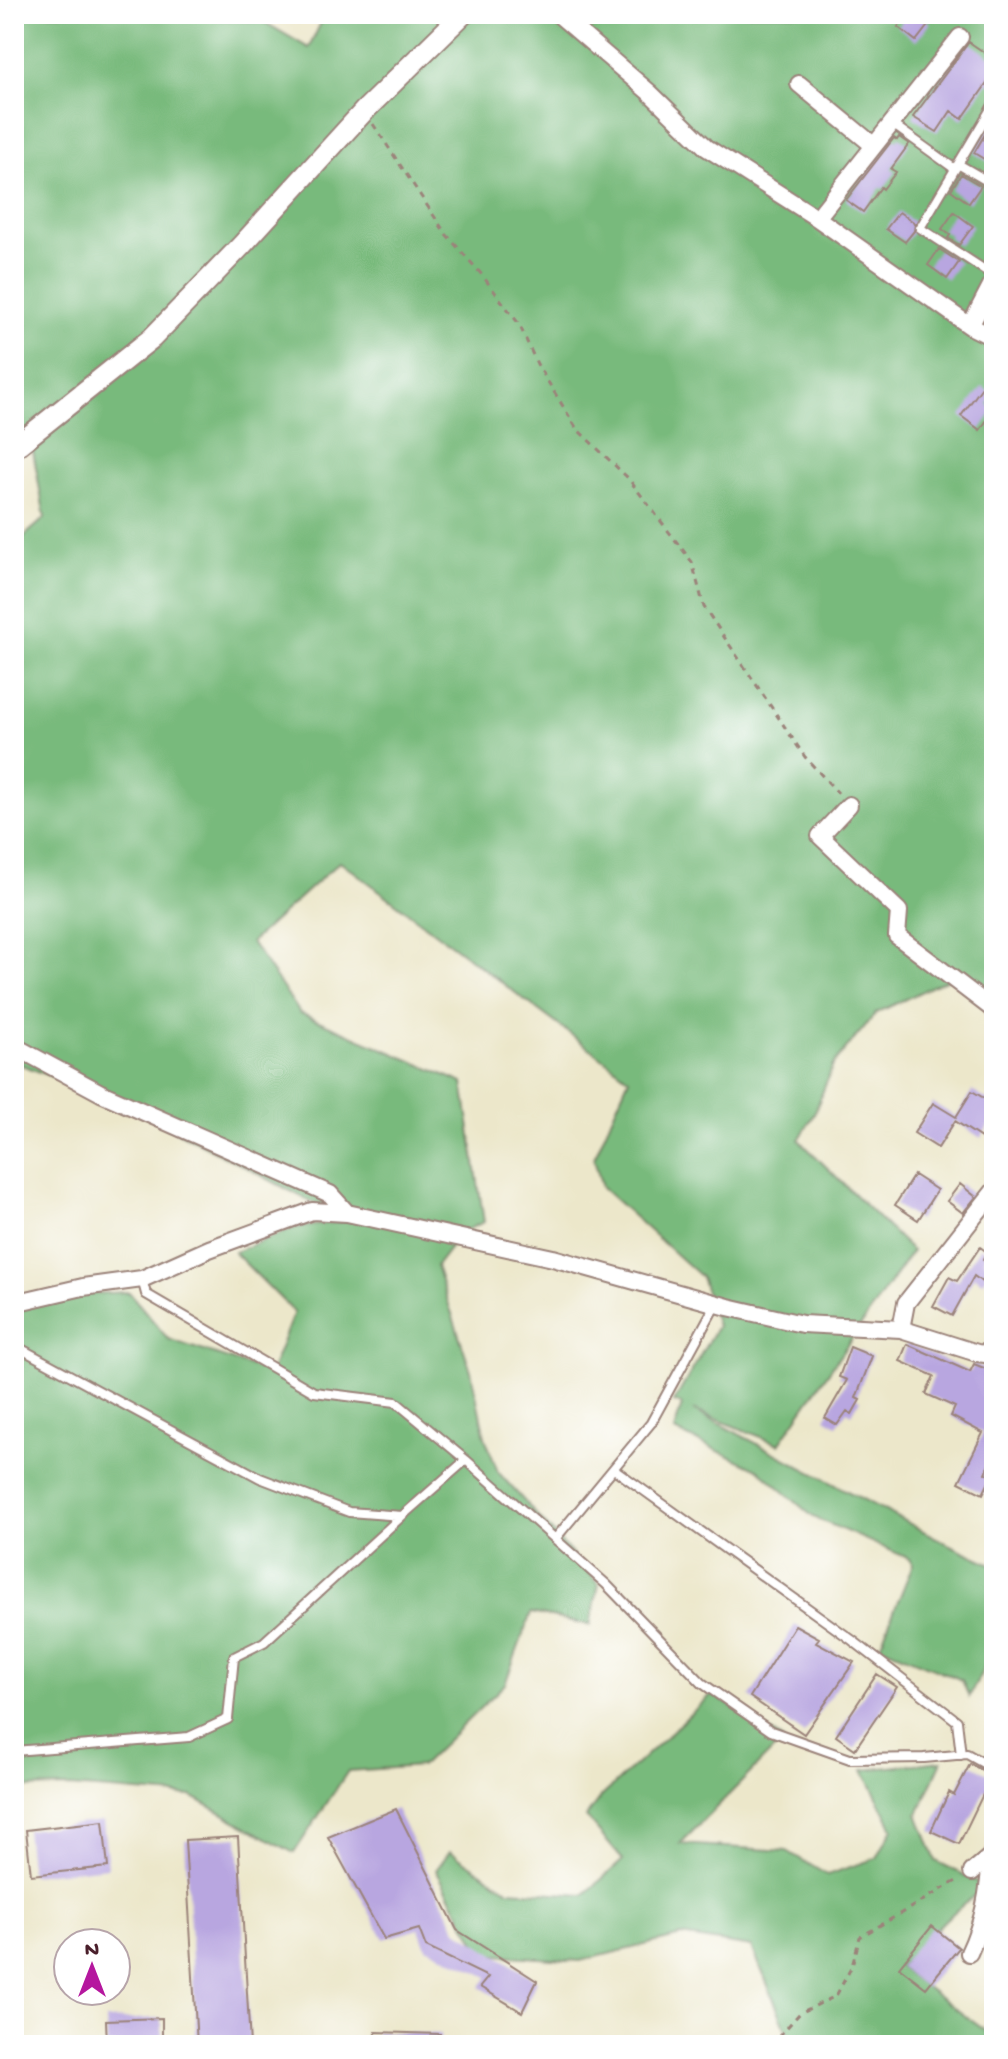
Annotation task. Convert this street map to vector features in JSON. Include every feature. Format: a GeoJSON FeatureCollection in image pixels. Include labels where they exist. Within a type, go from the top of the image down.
{"type":"FeatureCollection","features":[{"type":"Feature","properties":{"kind":"street"},"geometry":{"type":"LineString","coordinates":[[14,448],[152,338],[364,111],[463,14]]}},
{"type":"Feature","properties":{"kind":"street"},"geometry":{"type":"LineString","coordinates":[[558,14],[649,92],[707,148],[817,218],[970,326],[994,338]]}},
{"type":"Feature","properties":{"kind":"street"},"geometry":{"type":"LineString","coordinates":[[817,218],[960,37]]}},
{"type":"Feature","properties":{"kind":"street"},"geometry":{"type":"LineString","coordinates":[[799,84],[873,145]]}},
{"type":"Feature","properties":{"kind":"street"},"geometry":{"type":"LineString","coordinates":[[970,326],[994,278]]}},
{"type":"Feature","properties":{"kind":"street"},"geometry":{"type":"LineString","coordinates":[[849,805],[820,836],[899,911],[897,936],[994,1010]]}},
{"type":"Feature","properties":{"kind":"street"},"geometry":{"type":"LineString","coordinates":[[14,1046],[101,1093],[330,1194],[347,1213]]}},
{"type":"Feature","properties":{"kind":"street"},"geometry":{"type":"LineString","coordinates":[[901,1329],[906,1303],[994,1191]]}},
{"type":"Feature","properties":{"kind":"street"},"geometry":{"type":"LineString","coordinates":[[14,1303],[83,1287],[142,1279],[209,1249],[312,1211],[347,1213],[553,1258],[716,1304],[802,1324],[901,1329],[977,1353],[994,1355]]}},
{"type":"Feature","properties":{"kind":"street"},"geometry":{"type":"LineString","coordinates":[[972,1872],[992,1852]]}},
{"type":"Feature","properties":{"kind":"street"},"geometry":{"type":"LineString","coordinates":[[969,1953],[986,1935],[992,1852]]}},
{"type":"Feature","properties":{"kind":"lane"},"geometry":{"type":"LineString","coordinates":[[992,107],[920,228],[994,278]]}},
{"type":"Feature","properties":{"kind":"lane"},"geometry":{"type":"LineString","coordinates":[[891,123],[957,166],[994,185]]}},
{"type":"Feature","properties":{"kind":"lane"},"geometry":{"type":"LineString","coordinates":[[142,1279],[146,1294],[314,1392],[396,1402],[606,1584],[702,1683],[771,1731],[850,1759],[967,1754],[994,1769]]}},
{"type":"Feature","properties":{"kind":"lane"},"geometry":{"type":"LineString","coordinates":[[555,1539],[651,1423],[716,1304]]}},
{"type":"Feature","properties":{"kind":"lane"},"geometry":{"type":"LineString","coordinates":[[14,1345],[260,1478],[349,1512],[402,1516]]}},
{"type":"Feature","properties":{"kind":"lane"},"geometry":{"type":"LineString","coordinates":[[14,1751],[189,1737],[228,1719],[234,1657],[264,1642],[466,1460]]}},
{"type":"Feature","properties":{"kind":"lane"},"geometry":{"type":"LineString","coordinates":[[614,1469],[852,1640],[957,1721],[961,1755]]}},
{"type":"Feature","properties":{"kind":"path"},"geometry":{"type":"LineString","coordinates":[[364,111],[446,234],[519,324],[537,364],[577,429],[628,478],[692,562],[704,607],[805,757],[849,805]]}},
{"type":"Feature","properties":{"kind":"path"},"geometry":{"type":"LineString","coordinates":[[771,2045],[800,2013],[836,1996],[852,1966],[860,1937],[972,1872]]}},
{"type":"Feature","properties":{"kind":"green space"},"geometry":{"type":"Polygon","coordinates":[[[14,14],[178,14],[183,17],[264,22],[309,48],[325,14],[994,14],[994,993],[958,974],[876,1013],[833,1065],[814,1114],[799,1140],[912,1251],[779,1444],[693,1410],[994,1565],[994,1648],[969,1697],[962,1680],[880,1646],[913,1564],[908,1558],[813,1517],[758,1469],[674,1431],[682,1405],[674,1402],[717,1326],[701,1277],[602,1188],[594,1158],[629,1078],[340,861],[251,942],[300,1013],[463,1083],[484,1222],[462,1232],[436,1266],[471,1371],[485,1437],[498,1472],[599,1584],[590,1625],[531,1613],[505,1684],[421,1766],[348,1771],[294,1853],[191,1796],[69,1787],[14,1788],[14,1297],[129,1292],[168,1339],[270,1373],[294,1312],[234,1252],[294,1228],[348,1221],[129,1106],[14,1062],[14,545],[45,518],[33,451],[14,449],[14,14]]]}},
{"type":"Feature","properties":{"kind":"green space"},"geometry":{"type":"Polygon","coordinates":[[[712,1694],[783,1740],[680,1844],[787,1851],[827,1875],[877,1858],[893,1828],[863,1770],[942,1761],[918,1814],[936,1861],[986,1886],[946,1919],[899,1967],[987,2032],[994,2045],[805,2045],[791,2041],[752,1947],[681,1936],[580,1961],[482,1954],[436,1870],[450,1851],[509,1890],[584,1895],[623,1860],[586,1817],[600,1798],[712,1694]]]}},
{"type":"Feature","properties":{"kind":"building"},"geometry":{"type":"Polygon","coordinates":[[[907,14],[918,14],[930,23],[916,41],[898,27],[907,14]]]}},
{"type":"Feature","properties":{"kind":"building"},"geometry":{"type":"Polygon","coordinates":[[[969,42],[994,59],[994,86],[988,82],[962,119],[951,111],[937,132],[913,117],[969,42]]]}},
{"type":"Feature","properties":{"kind":"building"},"geometry":{"type":"Polygon","coordinates":[[[994,119],[994,165],[974,153],[994,119]]]}},
{"type":"Feature","properties":{"kind":"building"},"geometry":{"type":"Polygon","coordinates":[[[899,137],[909,144],[891,169],[896,172],[863,212],[846,200],[894,138],[897,140],[899,137]]]}},
{"type":"Feature","properties":{"kind":"building"},"geometry":{"type":"Polygon","coordinates":[[[961,174],[981,186],[969,203],[951,190],[961,174]]]}},
{"type":"Feature","properties":{"kind":"building"},"geometry":{"type":"Polygon","coordinates":[[[899,212],[915,223],[914,231],[905,242],[886,229],[899,212]]]}},
{"type":"Feature","properties":{"kind":"building"},"geometry":{"type":"Polygon","coordinates":[[[954,212],[973,226],[959,245],[948,238],[950,235],[942,229],[954,212]]]}},
{"type":"Feature","properties":{"kind":"building"},"geometry":{"type":"Polygon","coordinates":[[[939,249],[959,262],[947,279],[928,265],[939,249]]]}},
{"type":"Feature","properties":{"kind":"building"},"geometry":{"type":"Polygon","coordinates":[[[982,387],[994,395],[988,404],[994,410],[980,430],[961,416],[982,387]]]}},
{"type":"Feature","properties":{"kind":"building"},"geometry":{"type":"Polygon","coordinates":[[[972,1091],[994,1104],[994,1116],[981,1138],[955,1121],[938,1148],[914,1133],[933,1103],[956,1117],[972,1091]]]}},
{"type":"Feature","properties":{"kind":"building"},"geometry":{"type":"Polygon","coordinates":[[[914,1175],[937,1190],[918,1220],[895,1205],[914,1175]]]}},
{"type":"Feature","properties":{"kind":"building"},"geometry":{"type":"Polygon","coordinates":[[[960,1184],[976,1197],[963,1213],[947,1201],[960,1184]]]}},
{"type":"Feature","properties":{"kind":"building"},"geometry":{"type":"Polygon","coordinates":[[[980,1247],[987,1252],[983,1260],[993,1267],[982,1282],[974,1276],[952,1316],[933,1306],[949,1277],[957,1281],[980,1247]]]}},
{"type":"Feature","properties":{"kind":"building"},"geometry":{"type":"Polygon","coordinates":[[[907,1344],[970,1372],[974,1364],[994,1372],[994,1454],[986,1473],[992,1476],[983,1494],[959,1482],[983,1433],[951,1416],[955,1407],[926,1394],[934,1376],[900,1361],[907,1344]]]}},
{"type":"Feature","properties":{"kind":"building"},"geometry":{"type":"Polygon","coordinates":[[[850,1347],[872,1356],[856,1398],[860,1400],[852,1414],[847,1411],[837,1425],[825,1418],[847,1380],[839,1377],[850,1347]]]}},
{"type":"Feature","properties":{"kind":"building"},"geometry":{"type":"Polygon","coordinates":[[[795,1625],[819,1638],[816,1642],[854,1662],[804,1734],[750,1697],[795,1625]]]}},
{"type":"Feature","properties":{"kind":"building"},"geometry":{"type":"Polygon","coordinates":[[[877,1674],[897,1687],[855,1749],[836,1736],[877,1674]]]}},
{"type":"Feature","properties":{"kind":"building"},"geometry":{"type":"Polygon","coordinates":[[[970,1764],[994,1776],[994,1794],[985,1790],[959,1844],[931,1831],[949,1792],[954,1795],[970,1764]]]}},
{"type":"Feature","properties":{"kind":"building"},"geometry":{"type":"Polygon","coordinates":[[[396,1809],[457,1930],[537,1981],[522,2012],[480,1987],[488,1977],[426,1947],[419,1929],[384,1939],[328,1837],[396,1809]]]}},
{"type":"Feature","properties":{"kind":"building"},"geometry":{"type":"Polygon","coordinates":[[[103,1821],[108,1867],[31,1875],[26,1830],[103,1821]]]}},
{"type":"Feature","properties":{"kind":"building"},"geometry":{"type":"Polygon","coordinates":[[[238,1837],[250,2045],[197,2045],[185,1840],[238,1837]]]}},
{"type":"Feature","properties":{"kind":"building"},"geometry":{"type":"Polygon","coordinates":[[[932,1926],[959,1948],[926,1988],[899,1967],[932,1926]]]}},
{"type":"Feature","properties":{"kind":"building"},"geometry":{"type":"Polygon","coordinates":[[[162,2018],[162,2045],[107,2045],[106,2020],[162,2018]]]}},
{"type":"Feature","properties":{"kind":"building"},"geometry":{"type":"Polygon","coordinates":[[[376,2032],[440,2034],[440,2045],[375,2045],[376,2032]]]}}]}
